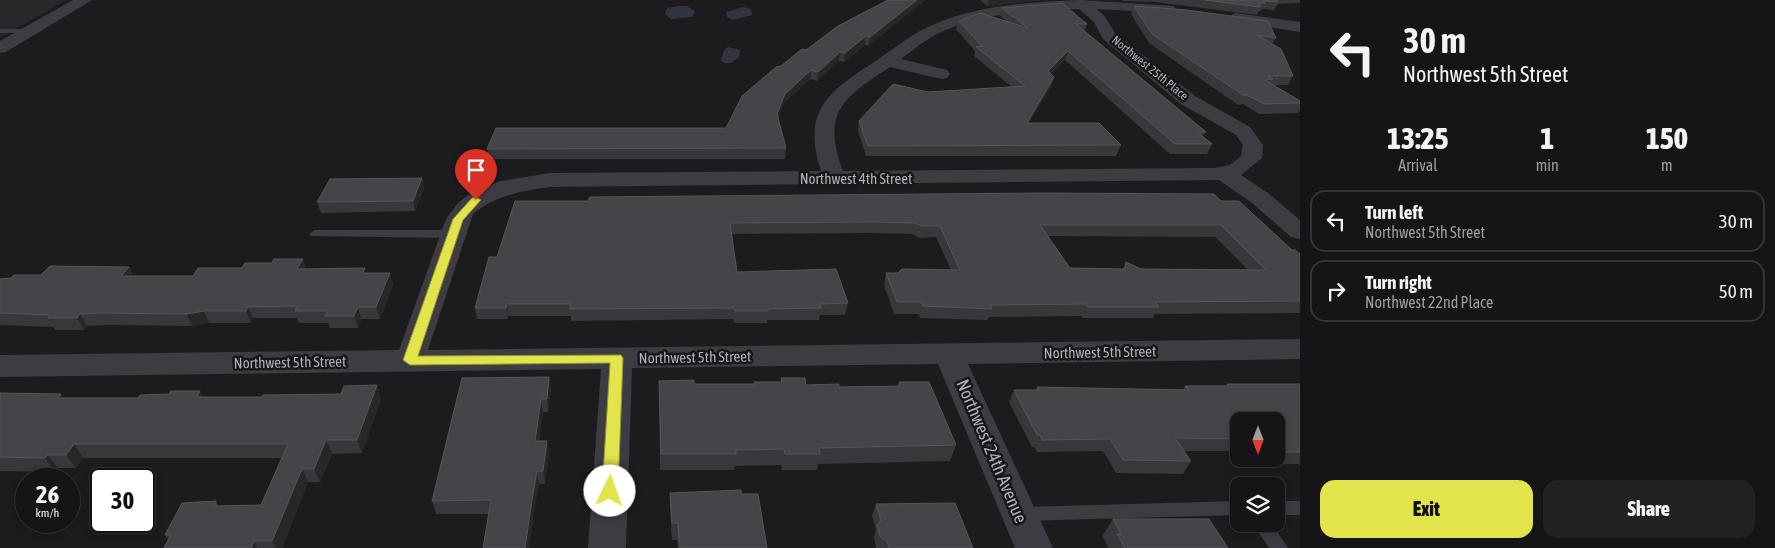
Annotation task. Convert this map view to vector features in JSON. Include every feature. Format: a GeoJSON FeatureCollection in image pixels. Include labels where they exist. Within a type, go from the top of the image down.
{"type":"FeatureCollection","features":[{"type":"Feature","properties":{"kind":"street"},"geometry":{"type":"LineString","coordinates":[[0,48],[84,0]]}},
{"type":"Feature","properties":{"kind":"street"},"geometry":{"type":"LineString","coordinates":[[834,178],[823,140],[827,112],[836,98],[857,80],[919,38],[960,19],[996,10],[1029,6],[1083,5],[1187,11]]}},
{"type":"Feature","properties":{"kind":"street","name":"Northwest 25th Place"},"geometry":{"type":"LineString","coordinates":[[1083,5],[1100,20],[1109,36],[1180,94],[1232,123],[1250,139],[1253,145],[1251,158],[1236,170],[1223,173]]}},
{"type":"Feature","properties":{"kind":"street"},"geometry":{"type":"LineString","coordinates":[[1215,15],[1300,27]]}},
{"type":"Feature","properties":{"kind":"street"},"geometry":{"type":"LineString","coordinates":[[888,60],[941,74]]}},
{"type":"Feature","properties":{"kind":"street"},"geometry":{"type":"LineString","coordinates":[[1223,173],[1260,198],[1300,232]]}},
{"type":"Feature","properties":{"kind":"street","name":"Northwest 4th Street"},"geometry":{"type":"LineString","coordinates":[[410,360],[458,219],[476,200],[508,186],[550,180],[1214,175],[1223,173]]}},
{"type":"Feature","properties":{"kind":"street","name":"Northwest 5th Street"},"geometry":{"type":"LineString","coordinates":[[0,366],[1300,349]]}},
{"type":"Feature","properties":{"kind":"street","name":"Northwest 24th Avenue"},"geometry":{"type":"LineString","coordinates":[[949,354],[1034,548]]}},
{"type":"Feature","properties":{"kind":"street"},"geometry":{"type":"LineString","coordinates":[[607,548],[617,358]]}},
{"type":"Feature","properties":{"kind":"lane"},"geometry":{"type":"LineString","coordinates":[[0,31],[29,31]]}},
{"type":"Feature","properties":{"kind":"lane"},"geometry":{"type":"LineString","coordinates":[[315,234],[453,234]]}},
{"type":"Feature","properties":{"kind":"lane"},"geometry":{"type":"LineString","coordinates":[[1019,514],[1230,508]]}},
{"type":"Feature","properties":{"kind":"lane"},"geometry":{"type":"LineString","coordinates":[[1285,508],[1300,508]]}},
{"type":"Feature","properties":{"kind":"lane"},"geometry":{"type":"LineString","coordinates":[[1268,532],[1279,548]]}},
{"type":"Feature","properties":{"kind":"shaded area"},"geometry":{"type":"Polygon","coordinates":[[[0,0],[67,0],[0,37],[0,0]]]}},
{"type":"Feature","properties":{"kind":"shaded area"},"geometry":{"type":"Polygon","coordinates":[[[687,6],[695,11],[692,17],[671,19],[665,14],[667,8],[687,6]]]}},
{"type":"Feature","properties":{"kind":"shaded area"},"geometry":{"type":"Polygon","coordinates":[[[743,7],[751,9],[752,15],[733,20],[727,17],[726,12],[743,7]]]}},
{"type":"Feature","properties":{"kind":"shaded area"},"geometry":{"type":"Polygon","coordinates":[[[728,47],[740,50],[739,57],[731,63],[724,63],[721,60],[724,50],[728,47]]]}},
{"type":"Feature","properties":{"kind":"building"},"geometry":{"type":"Polygon","coordinates":[[[888,0],[917,0],[870,37],[866,36],[845,53],[840,52],[818,72],[811,70],[785,94],[777,114],[786,148],[487,149],[496,128],[726,128],[742,96],[776,67],[781,66],[802,49],[806,50],[838,26],[888,0]]]}},
{"type":"Feature","properties":{"kind":"building"},"geometry":{"type":"Polygon","coordinates":[[[1205,0],[1277,0],[1278,2],[1263,1],[1265,3],[1259,3],[1261,7],[1205,0]]]}},
{"type":"Feature","properties":{"kind":"building"},"geometry":{"type":"Polygon","coordinates":[[[1062,3],[1087,24],[1076,24],[1206,132],[1197,132],[1212,144],[1175,144],[1068,51],[1048,71],[1054,77],[1027,123],[1099,123],[1121,145],[868,146],[859,121],[893,84],[928,92],[1025,86],[976,47],[982,46],[959,21],[980,13],[1028,28],[1002,8],[1062,3]]]}},
{"type":"Feature","properties":{"kind":"building"},"geometry":{"type":"Polygon","coordinates":[[[1134,6],[1187,10],[1268,21],[1276,38],[1257,35],[1281,49],[1293,76],[1268,76],[1273,79],[1265,80],[1300,101],[1300,103],[1264,104],[1247,95],[1243,95],[1152,34],[1134,6]]]}},
{"type":"Feature","properties":{"kind":"building"},"geometry":{"type":"Polygon","coordinates":[[[422,178],[413,201],[317,202],[330,179],[422,178]]]}},
{"type":"Feature","properties":{"kind":"building"},"geometry":{"type":"Polygon","coordinates":[[[1042,193],[1214,194],[1221,201],[1239,201],[1292,250],[1300,254],[1300,301],[1155,302],[1159,307],[1088,307],[1086,304],[990,305],[992,309],[923,306],[921,302],[897,302],[886,273],[898,273],[902,269],[960,270],[940,226],[874,222],[730,223],[737,272],[836,269],[848,303],[820,304],[821,308],[768,309],[768,311],[735,311],[734,308],[570,309],[571,304],[507,304],[506,308],[475,308],[489,257],[497,257],[515,201],[589,201],[589,197],[1042,193]],[[1040,225],[1070,268],[1125,269],[1126,262],[1141,269],[1266,270],[1221,225],[1040,225]]]}},
{"type":"Feature","properties":{"kind":"building"},"geometry":{"type":"Polygon","coordinates":[[[274,259],[303,259],[297,269],[365,268],[363,273],[390,273],[376,307],[358,307],[354,316],[325,316],[328,311],[295,311],[297,306],[248,307],[246,311],[204,311],[187,314],[80,314],[77,318],[48,318],[50,315],[0,313],[0,279],[11,278],[14,275],[41,275],[50,266],[129,267],[121,276],[193,276],[198,268],[242,268],[245,263],[272,263],[274,259]]]}},
{"type":"Feature","properties":{"kind":"building"},"geometry":{"type":"Polygon","coordinates":[[[549,377],[547,399],[541,399],[535,441],[547,441],[543,471],[537,471],[525,548],[483,548],[491,500],[432,501],[462,378],[549,377]]]}},
{"type":"Feature","properties":{"kind":"building"},"geometry":{"type":"Polygon","coordinates":[[[781,378],[805,378],[806,385],[839,384],[839,387],[900,386],[899,382],[929,382],[956,445],[819,448],[820,454],[785,454],[784,449],[736,450],[736,454],[661,454],[659,381],[694,380],[694,384],[755,384],[754,382],[782,382],[781,378]]]}},
{"type":"Feature","properties":{"kind":"building"},"geometry":{"type":"Polygon","coordinates":[[[1227,384],[1300,384],[1300,452],[1285,452],[1285,412],[1230,412],[1230,439],[1175,438],[1191,461],[1123,460],[1110,439],[1042,440],[1040,435],[1037,435],[1014,390],[1039,390],[1037,387],[1188,390],[1185,386],[1229,386],[1227,384]]]}},
{"type":"Feature","properties":{"kind":"building"},"geometry":{"type":"Polygon","coordinates":[[[377,385],[357,440],[326,440],[314,469],[302,469],[272,541],[254,541],[251,548],[164,548],[171,535],[165,535],[182,503],[216,501],[214,506],[261,505],[288,444],[74,444],[66,455],[48,455],[45,458],[0,457],[0,393],[61,394],[58,398],[138,398],[140,395],[169,394],[171,391],[200,391],[197,397],[262,397],[263,395],[341,394],[344,386],[377,385]]]}},
{"type":"Feature","properties":{"kind":"building"},"geometry":{"type":"Polygon","coordinates":[[[741,490],[741,494],[758,494],[767,548],[680,548],[678,523],[672,523],[670,493],[741,490]]]}},
{"type":"Feature","properties":{"kind":"building"},"geometry":{"type":"Polygon","coordinates":[[[955,503],[973,548],[889,548],[887,542],[880,536],[877,525],[881,521],[876,504],[955,503]]]}},
{"type":"Feature","properties":{"kind":"building"},"geometry":{"type":"Polygon","coordinates":[[[1113,519],[1209,519],[1228,548],[1125,548],[1117,534],[1121,534],[1113,519]]]}},
{"type":"Feature","properties":{"kind":"route"},"geometry":{"type":"LineString","coordinates":[[476,200],[458,219],[410,360],[617,358],[610,491]]}}]}
